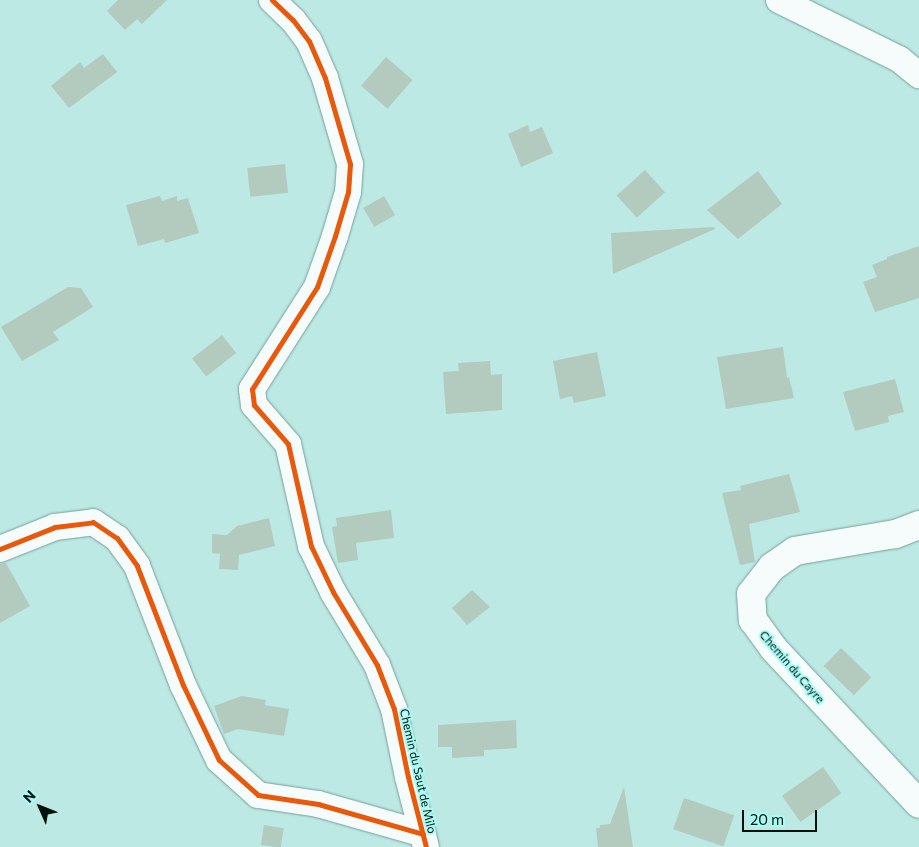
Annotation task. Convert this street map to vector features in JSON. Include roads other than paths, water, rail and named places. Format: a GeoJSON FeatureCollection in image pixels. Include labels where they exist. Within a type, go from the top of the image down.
{"type":"FeatureCollection","features":[{"type":"Feature","properties":{"kind":"street","name":"Chemin du Saut de Milo"},"geometry":{"type":"LineString","coordinates":[[272,0],[293,20],[309,41],[325,78],[350,164],[346,201],[317,287],[252,389],[254,405],[288,444],[311,546],[332,592],[377,665],[394,709],[408,777],[425,840]]}},
{"type":"Feature","properties":{"kind":"street"},"geometry":{"type":"LineString","coordinates":[[779,0],[899,59],[919,74]]}},
{"type":"Feature","properties":{"kind":"street"},"geometry":{"type":"LineString","coordinates":[[0,549],[55,527],[93,522],[117,538],[138,566],[182,685],[219,760],[258,794],[318,804],[366,816],[425,840]]}},
{"type":"Feature","properties":{"kind":"street","name":"Chemin du Cayre"},"geometry":{"type":"LineString","coordinates":[[919,525],[894,534],[796,551],[772,567],[751,594],[753,620],[774,649],[919,804]]}}]}
